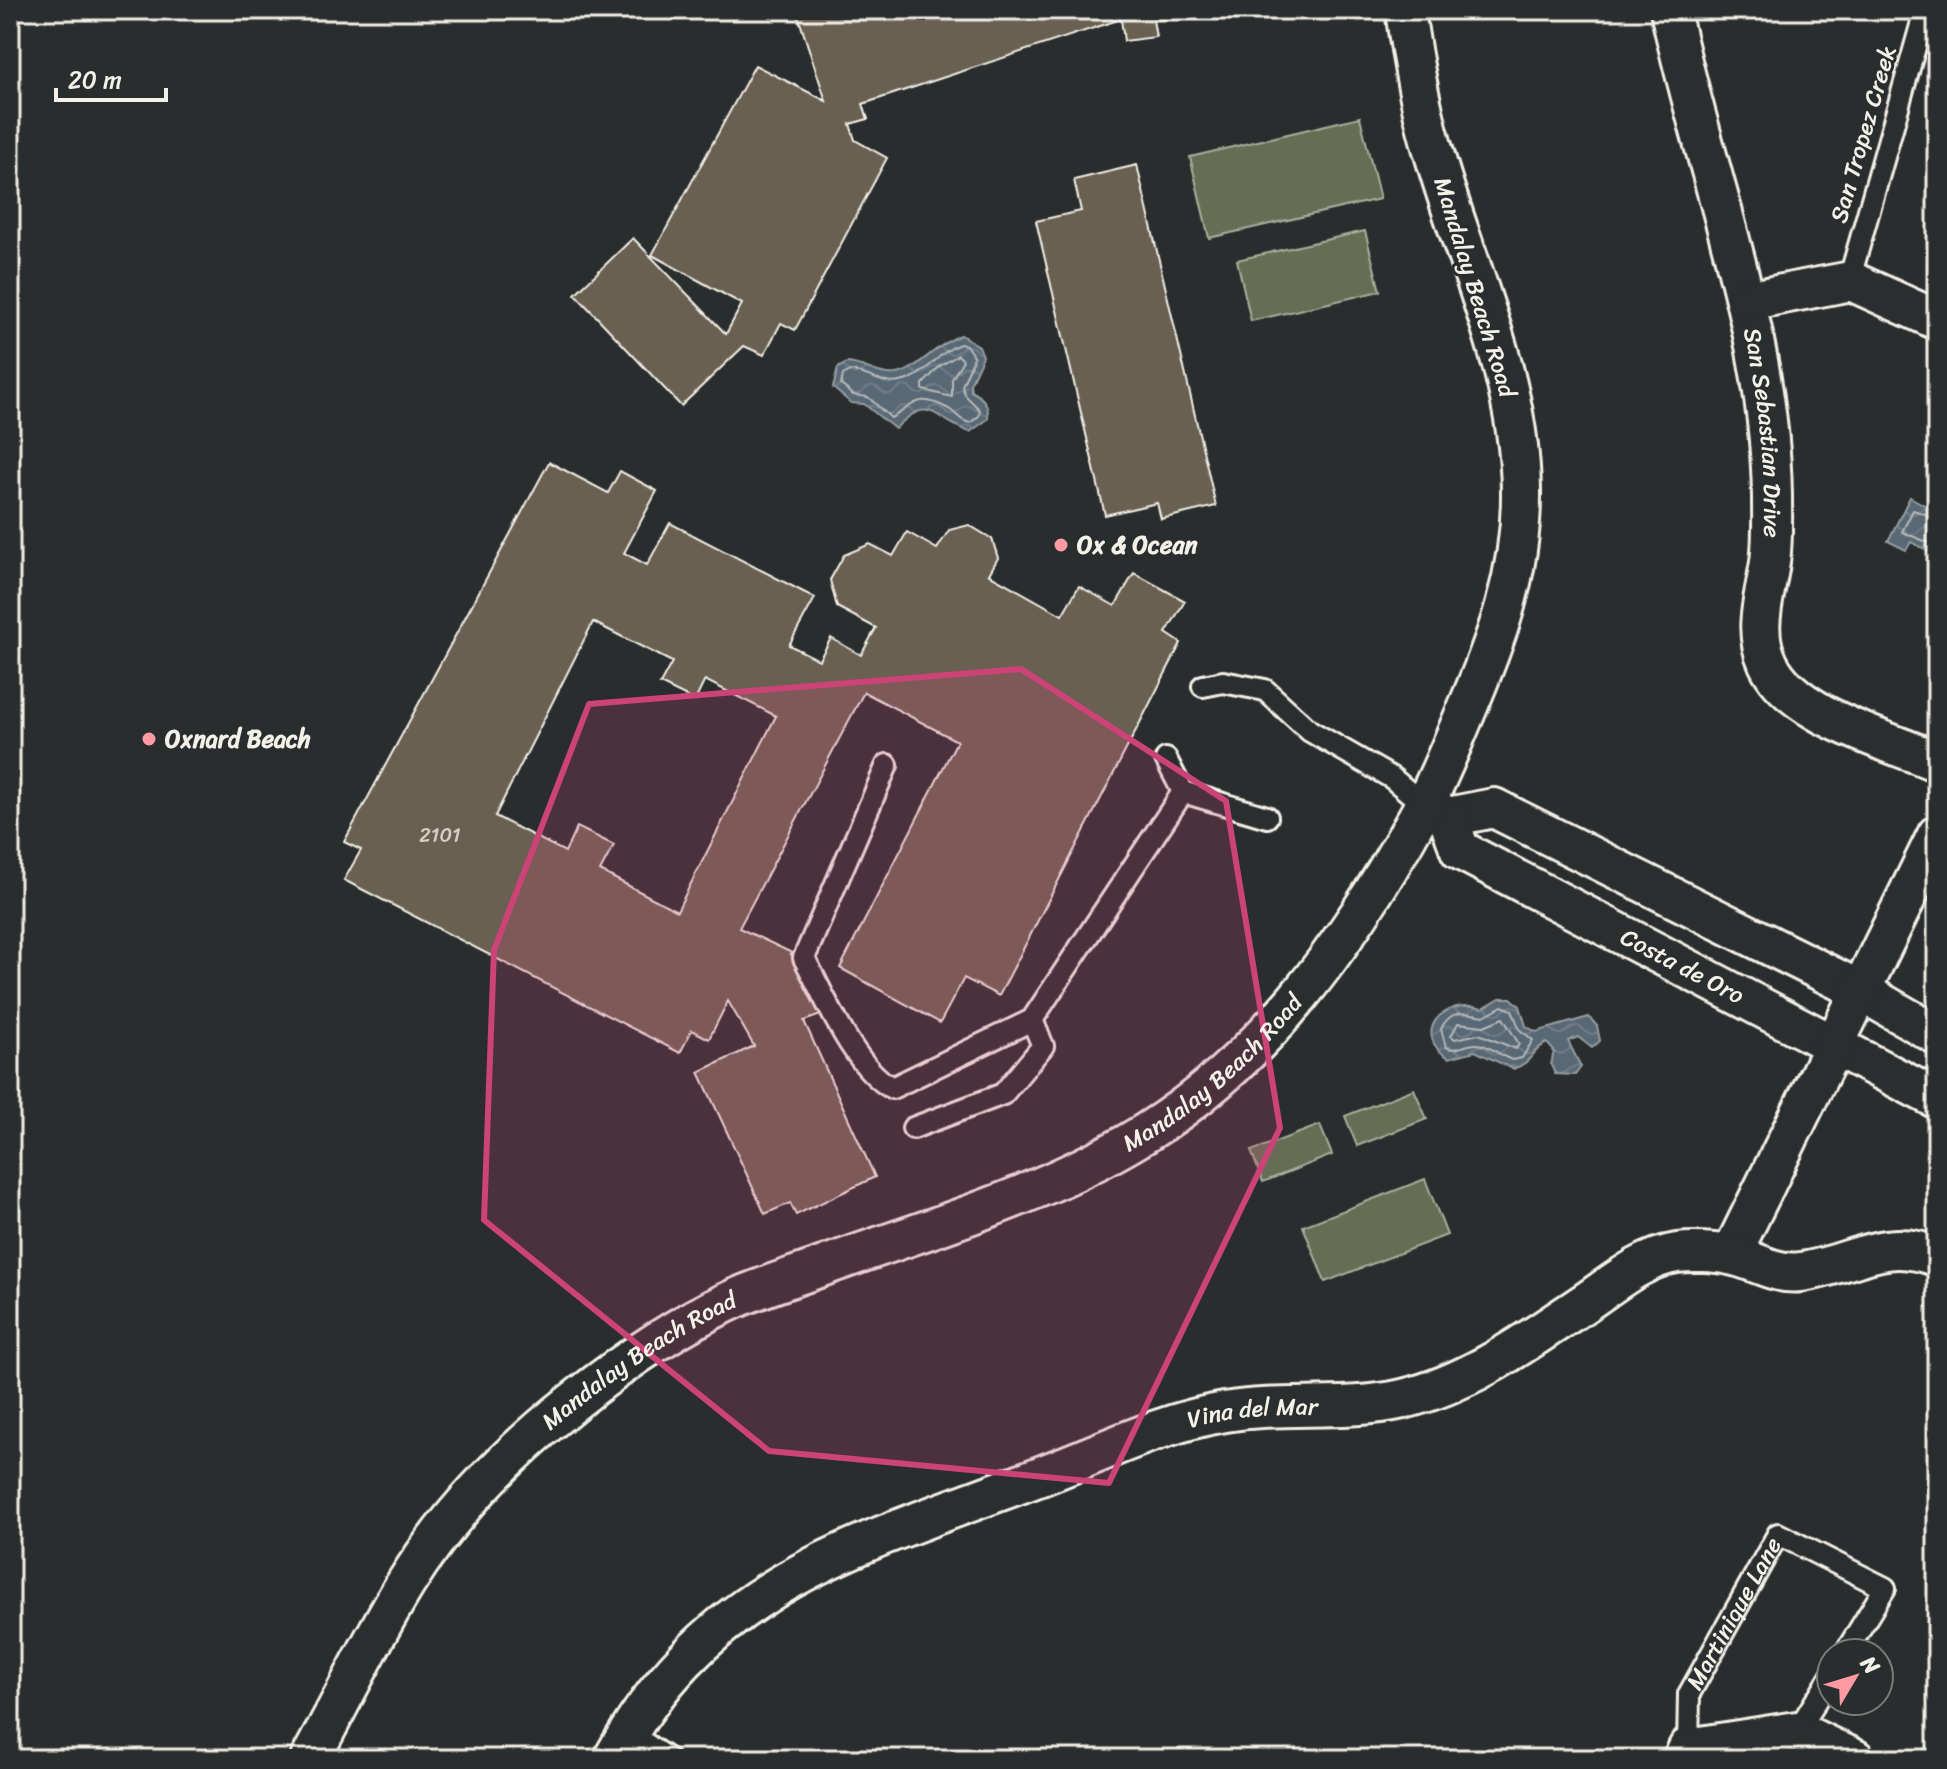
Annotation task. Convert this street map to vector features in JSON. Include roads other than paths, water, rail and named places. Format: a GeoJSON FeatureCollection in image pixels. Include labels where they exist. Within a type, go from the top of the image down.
{"type":"FeatureCollection","features":[{"type":"Feature","properties":{"kind":"street","name":"Mandalay Beach Road"},"geometry":{"type":"LineString","coordinates":[[310,1759],[408,1581],[425,1557],[459,1511],[499,1468],[572,1402],[648,1349],[730,1300],[1002,1202],[1074,1172],[1128,1144],[1191,1102],[1249,1053],[1300,998],[1400,849],[1436,811],[1502,626],[1516,561],[1521,494],[1517,427],[1503,361],[1434,156],[1405,10]]}},
{"type":"Feature","properties":{"kind":"street","name":"San Sebastian Drive"},"geometry":{"type":"LineString","coordinates":[[1670,10],[1746,301],[1771,462],[1772,535],[1760,608],[1760,634],[1768,663],[1783,687],[1809,708],[1937,762]]}},
{"type":"Feature","properties":{"kind":"street"},"geometry":{"type":"LineString","coordinates":[[1746,301],[1849,281],[1937,320]]}},
{"type":"Feature","properties":{"kind":"street"},"geometry":{"type":"LineString","coordinates":[[1436,811],[1494,808],[1859,990],[1937,1035]]}},
{"type":"Feature","properties":{"kind":"street","name":"Costa de Oro"},"geometry":{"type":"LineString","coordinates":[[1436,811],[1460,850],[1937,1099]]}},
{"type":"Feature","properties":{"kind":"street"},"geometry":{"type":"LineString","coordinates":[[1937,835],[1731,1255],[1762,1268],[1793,1274],[1819,1270],[1897,1247],[1937,1257]]}},
{"type":"Feature","properties":{"kind":"street","name":"Vina del Mar"},"geometry":{"type":"LineString","coordinates":[[621,1745],[670,1674],[718,1627],[772,1587],[831,1556],[1141,1435],[1225,1412],[1401,1400],[1460,1380],[1516,1349],[1639,1266],[1677,1253],[1731,1255]]}},
{"type":"Feature","properties":{"kind":"street"},"geometry":{"type":"LineString","coordinates":[[1797,1731],[1855,1759]]}},
{"type":"Feature","properties":{"kind":"street","name":"Martinique Lane"},"geometry":{"type":"LineString","coordinates":[[1686,1753],[1797,1731]]}},
{"type":"Feature","properties":{"kind":"lane","name":"San Tropez Creek"},"geometry":{"type":"LineString","coordinates":[[1849,281],[1924,15],[1937,19]]}},
{"type":"Feature","properties":{"kind":"lane"},"geometry":{"type":"LineString","coordinates":[[1203,686],[1223,682],[1265,690],[1310,731],[1392,778],[1436,811]]}},
{"type":"Feature","properties":{"kind":"lane"},"geometry":{"type":"LineString","coordinates":[[1166,759],[1183,792],[1267,817]]}},
{"type":"Feature","properties":{"kind":"lane"},"geometry":{"type":"LineString","coordinates":[[887,765],[804,958],[846,1035],[876,1079],[892,1088],[1032,1020],[1183,792]]}},
{"type":"Feature","properties":{"kind":"lane"},"geometry":{"type":"LineString","coordinates":[[913,1128],[1003,1094],[1043,1046],[1032,1020]]}},
{"type":"Feature","properties":{"kind":"lane","name":"Martinique Lane"},"geometry":{"type":"LineString","coordinates":[[1686,1753],[1689,1694],[1778,1534],[1885,1588],[1855,1637]]}},
{"type":"Feature","properties":{"kind":"lane"},"geometry":{"type":"LineString","coordinates":[[1797,1731],[1815,1702]]}},
{"type":"Feature","properties":{"kind":"lane"},"geometry":{"type":"LineString","coordinates":[[621,1745],[668,1759]]}},
{"type":"Feature","properties":{"kind":"water"},"geometry":{"type":"Polygon","coordinates":[[[961,335],[979,346],[983,356],[970,384],[971,391],[985,402],[988,409],[988,419],[970,432],[925,411],[907,418],[895,429],[864,404],[851,403],[833,388],[838,368],[847,363],[896,374],[918,364],[961,335]]]}},
{"type":"Feature","properties":{"kind":"water"},"geometry":{"type":"Polygon","coordinates":[[[1910,497],[1937,512],[1937,555],[1911,542],[1906,550],[1888,541],[1910,497]]]}},
{"type":"Feature","properties":{"kind":"water"},"geometry":{"type":"Polygon","coordinates":[[[1500,998],[1511,998],[1520,1006],[1526,1026],[1536,1032],[1589,1017],[1597,1026],[1600,1041],[1592,1048],[1578,1037],[1568,1041],[1581,1067],[1575,1075],[1555,1074],[1551,1065],[1554,1051],[1547,1043],[1525,1063],[1513,1069],[1475,1051],[1449,1058],[1438,1049],[1432,1039],[1432,1029],[1443,1013],[1468,1006],[1483,1008],[1500,998]]]}},
{"type":"Feature","properties":{"kind":"place","name":"Ox & Ocean"},"geometry":{"type":"Point","coordinates":[1061,545]}},
{"type":"Feature","properties":{"kind":"place","name":"Oxnard Beach"},"geometry":{"type":"Point","coordinates":[149,739]}}]}
